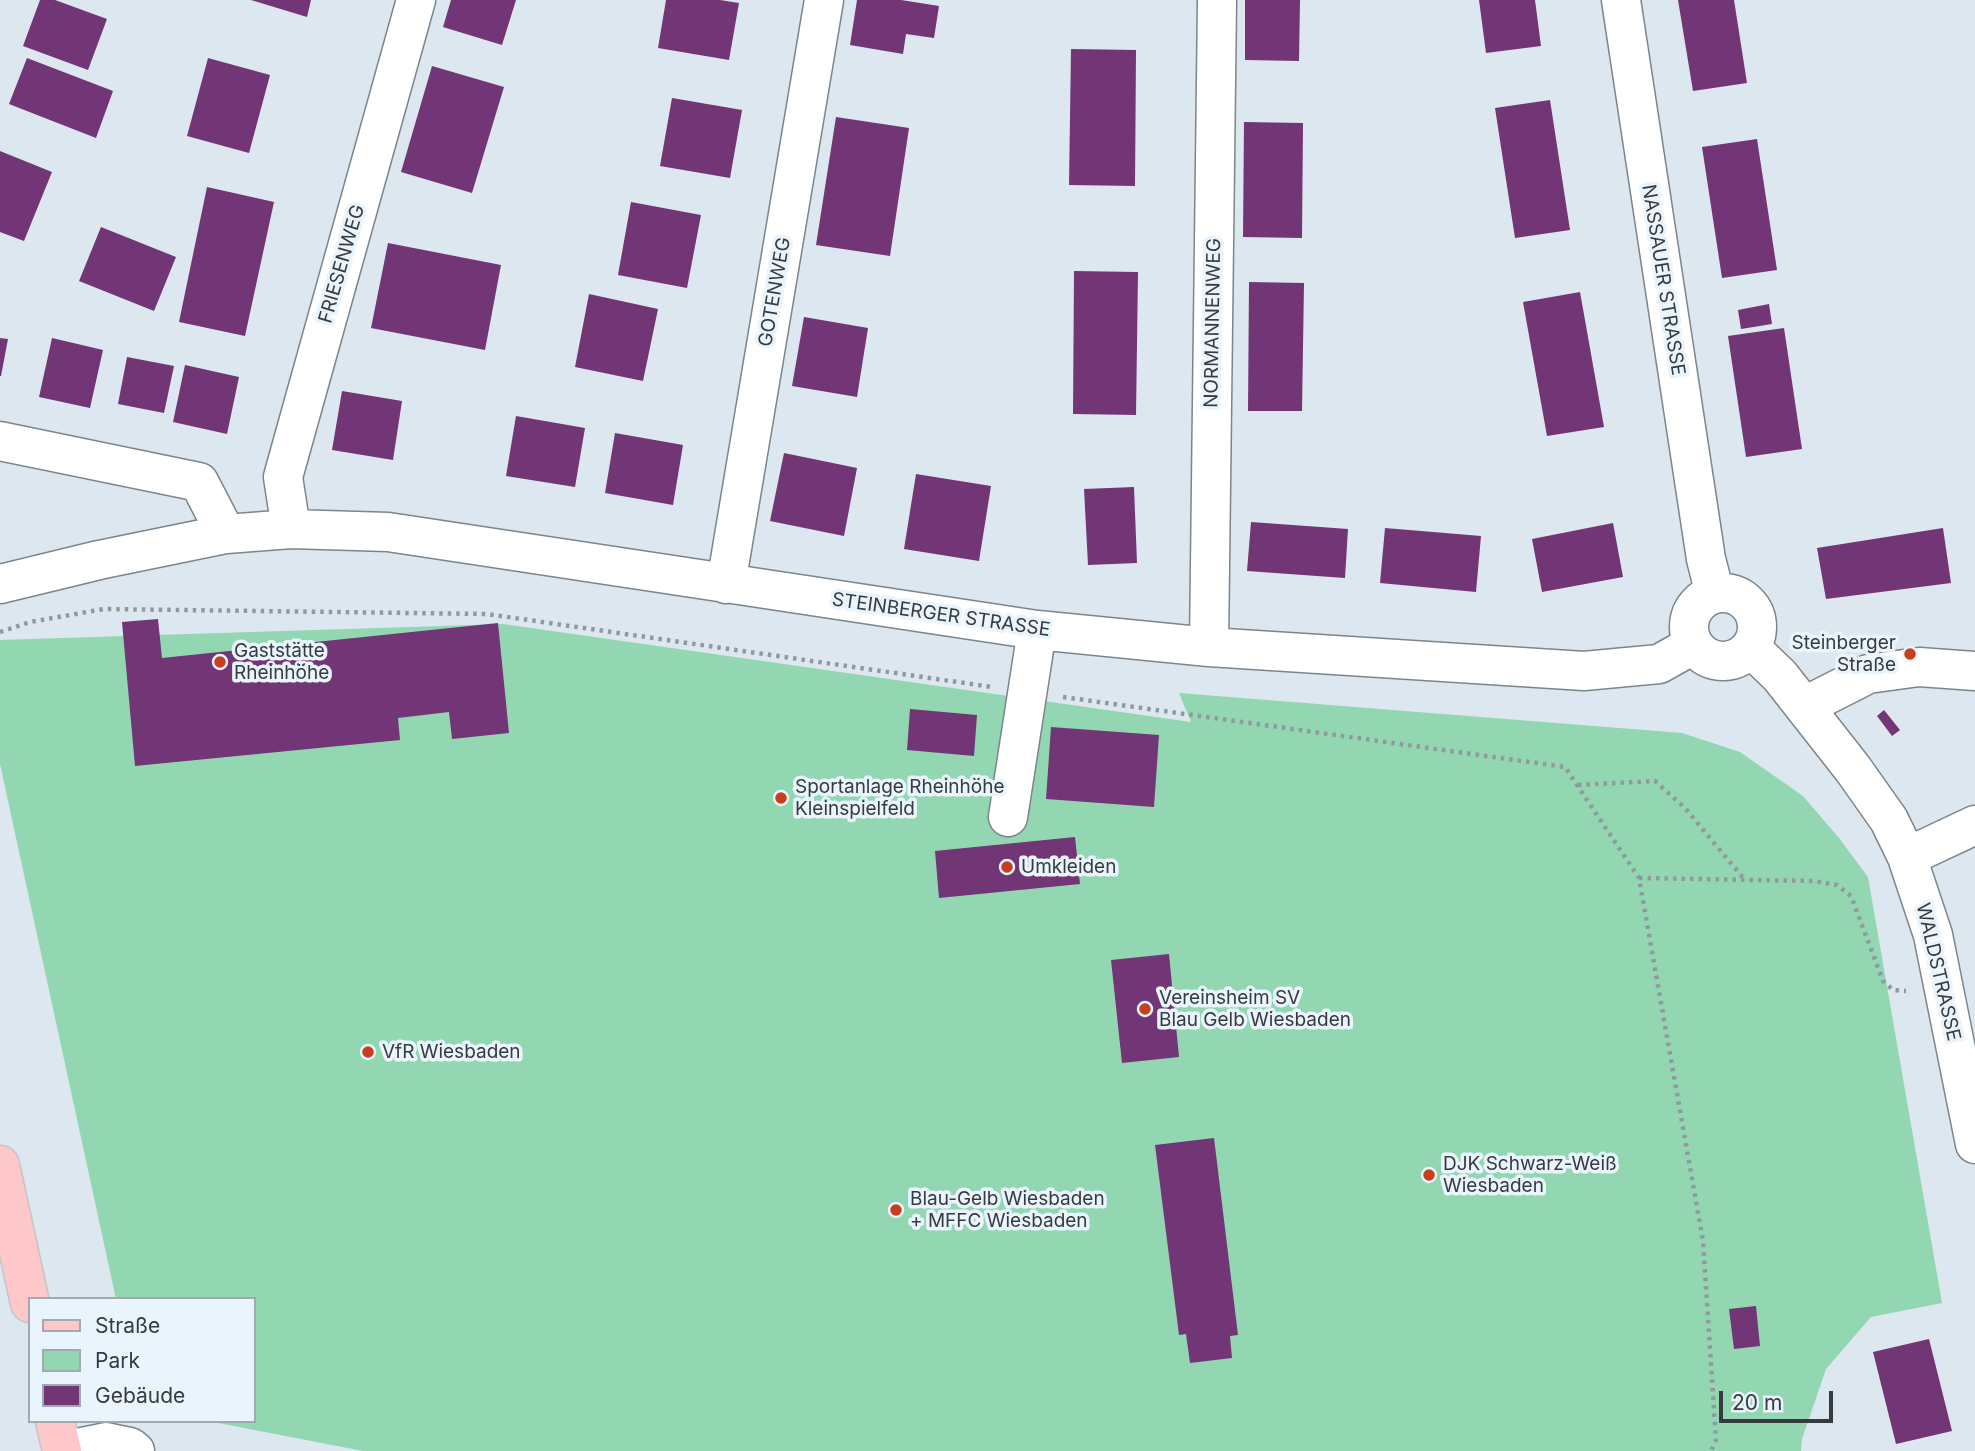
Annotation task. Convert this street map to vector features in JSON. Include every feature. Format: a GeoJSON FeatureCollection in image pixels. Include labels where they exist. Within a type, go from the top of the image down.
{"type":"FeatureCollection","features":[{"type":"Feature","properties":{"kind":"main road"},"geometry":{"type":"LineString","coordinates":[[0,1165],[29,1297]]}},
{"type":"Feature","properties":{"kind":"main road"},"geometry":{"type":"LineString","coordinates":[[55,1423],[62,1451]]}},
{"type":"Feature","properties":{"kind":"street","name":"FRIESENWEG"},"geometry":{"type":"LineString","coordinates":[[291,529],[283,477],[416,0]]}},
{"type":"Feature","properties":{"kind":"street","name":"GOTENWEG"},"geometry":{"type":"LineString","coordinates":[[726,584],[824,0]]}},
{"type":"Feature","properties":{"kind":"street","name":"NORMANNENWEG"},"geometry":{"type":"LineString","coordinates":[[1209,647],[1217,0]]}},
{"type":"Feature","properties":{"kind":"street","name":"NASSAUER STRASSE"},"geometry":{"type":"LineString","coordinates":[[1621,0],[1710,577]]}},
{"type":"Feature","properties":{"kind":"street"},"geometry":{"type":"LineString","coordinates":[[0,442],[198,482],[226,534]]}},
{"type":"Feature","properties":{"kind":"street","name":"STEINBERGER STRASSE"},"geometry":{"type":"LineString","coordinates":[[0,584],[226,534],[291,529],[388,532],[497,546],[726,584],[1037,630],[1209,647],[1584,671],[1659,664],[1693,645]]}},
{"type":"Feature","properties":{"kind":"street"},"geometry":{"type":"LineString","coordinates":[[1710,577],[1752,608],[1757,628],[1751,648],[1738,658],[1721,662],[1704,657],[1693,645],[1688,624],[1691,614],[1705,597],[1710,577]]}},
{"type":"Feature","properties":{"kind":"street"},"geometry":{"type":"LineString","coordinates":[[1007,817],[1037,630]]}},
{"type":"Feature","properties":{"kind":"street"},"geometry":{"type":"LineString","coordinates":[[1751,648],[1780,676],[1805,706],[1868,674],[1919,667],[1975,671]]}},
{"type":"Feature","properties":{"kind":"street","name":"WALDSTRASSE"},"geometry":{"type":"LineString","coordinates":[[1805,706],[1889,820],[1907,857],[1933,935],[1975,1143]]}},
{"type":"Feature","properties":{"kind":"street"},"geometry":{"type":"LineString","coordinates":[[1907,857],[1975,825]]}},
{"type":"Feature","properties":{"kind":"street"},"geometry":{"type":"LineString","coordinates":[[62,1451],[106,1442],[130,1447],[135,1451]]}},
{"type":"Feature","properties":{"kind":"path"},"geometry":{"type":"LineString","coordinates":[[0,632],[30,622],[104,609],[487,614],[1565,767],[1639,878],[1703,1241],[1716,1440],[1711,1451]]}},
{"type":"Feature","properties":{"kind":"path"},"geometry":{"type":"LineString","coordinates":[[1578,785],[1655,781],[1685,808],[1745,880]]}},
{"type":"Feature","properties":{"kind":"path"},"geometry":{"type":"LineString","coordinates":[[1639,878],[1814,881],[1837,885],[1851,896],[1883,981],[1893,990],[1945,993]]}},
{"type":"Feature","properties":{"kind":"green space"},"geometry":{"type":"Polygon","coordinates":[[[503,624],[1191,722],[1179,693],[1682,733],[1740,752],[1803,796],[1868,877],[1942,1303],[1871,1317],[1826,1369],[1802,1439],[1801,1451],[363,1451],[218,1423],[256,1423],[256,1297],[116,1297],[0,764],[0,640],[503,624]]]}},
{"type":"Feature","properties":{"kind":"building"},"geometry":{"type":"Polygon","coordinates":[[[40,0],[55,0],[107,19],[88,70],[23,46],[40,0]]]}},
{"type":"Feature","properties":{"kind":"building"},"geometry":{"type":"Polygon","coordinates":[[[251,0],[311,0],[307,17],[251,0]]]}},
{"type":"Feature","properties":{"kind":"building"},"geometry":{"type":"Polygon","coordinates":[[[451,0],[516,0],[502,45],[443,27],[451,0]]]}},
{"type":"Feature","properties":{"kind":"building"},"geometry":{"type":"Polygon","coordinates":[[[666,0],[720,0],[739,3],[729,60],[658,48],[666,0]]]}},
{"type":"Feature","properties":{"kind":"building"},"geometry":{"type":"Polygon","coordinates":[[[857,0],[901,0],[939,6],[934,38],[906,34],[903,54],[850,45],[857,0]]]}},
{"type":"Feature","properties":{"kind":"building"},"geometry":{"type":"Polygon","coordinates":[[[1245,0],[1300,0],[1299,61],[1245,60],[1245,0]]]}},
{"type":"Feature","properties":{"kind":"building"},"geometry":{"type":"Polygon","coordinates":[[[1479,0],[1535,0],[1541,46],[1486,53],[1479,0]]]}},
{"type":"Feature","properties":{"kind":"building"},"geometry":{"type":"Polygon","coordinates":[[[1678,0],[1734,0],[1747,83],[1693,91],[1678,0]]]}},
{"type":"Feature","properties":{"kind":"building"},"geometry":{"type":"Polygon","coordinates":[[[1071,49],[1136,50],[1135,186],[1069,185],[1071,49]]]}},
{"type":"Feature","properties":{"kind":"building"},"geometry":{"type":"Polygon","coordinates":[[[27,58],[113,91],[96,138],[9,104],[27,58]]]}},
{"type":"Feature","properties":{"kind":"building"},"geometry":{"type":"Polygon","coordinates":[[[208,58],[270,75],[249,153],[187,136],[208,58]]]}},
{"type":"Feature","properties":{"kind":"building"},"geometry":{"type":"Polygon","coordinates":[[[432,66],[504,87],[472,193],[401,172],[432,66]]]}},
{"type":"Feature","properties":{"kind":"building"},"geometry":{"type":"Polygon","coordinates":[[[672,98],[742,110],[730,178],[660,166],[672,98]]]}},
{"type":"Feature","properties":{"kind":"building"},"geometry":{"type":"Polygon","coordinates":[[[1550,100],[1570,230],[1515,238],[1495,108],[1550,100]]]}},
{"type":"Feature","properties":{"kind":"building"},"geometry":{"type":"Polygon","coordinates":[[[836,117],[909,128],[890,256],[816,245],[836,117]]]}},
{"type":"Feature","properties":{"kind":"building"},"geometry":{"type":"Polygon","coordinates":[[[1244,122],[1303,123],[1302,238],[1243,237],[1244,122]]]}},
{"type":"Feature","properties":{"kind":"building"},"geometry":{"type":"Polygon","coordinates":[[[1757,139],[1777,270],[1722,278],[1702,147],[1757,139]]]}},
{"type":"Feature","properties":{"kind":"building"},"geometry":{"type":"Polygon","coordinates":[[[0,151],[52,172],[24,241],[0,232],[0,151]]]}},
{"type":"Feature","properties":{"kind":"building"},"geometry":{"type":"Polygon","coordinates":[[[207,187],[274,202],[245,336],[179,322],[207,187]]]}},
{"type":"Feature","properties":{"kind":"building"},"geometry":{"type":"Polygon","coordinates":[[[631,202],[701,215],[687,288],[618,275],[631,202]]]}},
{"type":"Feature","properties":{"kind":"building"},"geometry":{"type":"Polygon","coordinates":[[[101,227],[176,257],[154,311],[79,281],[101,227]]]}},
{"type":"Feature","properties":{"kind":"building"},"geometry":{"type":"Polygon","coordinates":[[[388,243],[501,265],[485,350],[371,328],[388,243]]]}},
{"type":"Feature","properties":{"kind":"building"},"geometry":{"type":"Polygon","coordinates":[[[1074,271],[1138,272],[1136,415],[1073,414],[1074,271]]]}},
{"type":"Feature","properties":{"kind":"building"},"geometry":{"type":"Polygon","coordinates":[[[1249,282],[1304,283],[1302,411],[1248,411],[1249,282]]]}},
{"type":"Feature","properties":{"kind":"building"},"geometry":{"type":"Polygon","coordinates":[[[1580,292],[1604,427],[1547,436],[1523,302],[1580,292]]]}},
{"type":"Feature","properties":{"kind":"building"},"geometry":{"type":"Polygon","coordinates":[[[589,294],[658,309],[643,381],[575,367],[589,294]]]}},
{"type":"Feature","properties":{"kind":"building"},"geometry":{"type":"Polygon","coordinates":[[[1769,304],[1772,324],[1741,329],[1738,310],[1769,304]]]}},
{"type":"Feature","properties":{"kind":"building"},"geometry":{"type":"Polygon","coordinates":[[[804,317],[868,328],[857,397],[792,386],[804,317]]]}},
{"type":"Feature","properties":{"kind":"building"},"geometry":{"type":"Polygon","coordinates":[[[1784,328],[1802,449],[1746,457],[1728,336],[1784,328]]]}},
{"type":"Feature","properties":{"kind":"building"},"geometry":{"type":"Polygon","coordinates":[[[0,338],[8,339],[1,376],[0,376],[0,338]]]}},
{"type":"Feature","properties":{"kind":"building"},"geometry":{"type":"Polygon","coordinates":[[[52,338],[103,350],[90,408],[39,397],[52,338]]]}},
{"type":"Feature","properties":{"kind":"building"},"geometry":{"type":"Polygon","coordinates":[[[127,357],[174,366],[164,413],[118,404],[127,357]]]}},
{"type":"Feature","properties":{"kind":"building"},"geometry":{"type":"Polygon","coordinates":[[[185,365],[239,377],[227,434],[173,422],[185,365]]]}},
{"type":"Feature","properties":{"kind":"building"},"geometry":{"type":"Polygon","coordinates":[[[342,391],[402,401],[393,460],[332,450],[342,391]]]}},
{"type":"Feature","properties":{"kind":"building"},"geometry":{"type":"Polygon","coordinates":[[[516,416],[585,428],[575,487],[506,476],[516,416]]]}},
{"type":"Feature","properties":{"kind":"building"},"geometry":{"type":"Polygon","coordinates":[[[615,433],[683,445],[673,505],[605,493],[615,433]]]}},
{"type":"Feature","properties":{"kind":"building"},"geometry":{"type":"Polygon","coordinates":[[[784,453],[857,468],[844,536],[770,521],[784,453]]]}},
{"type":"Feature","properties":{"kind":"building"},"geometry":{"type":"Polygon","coordinates":[[[916,474],[991,486],[979,561],[904,549],[916,474]]]}},
{"type":"Feature","properties":{"kind":"building"},"geometry":{"type":"Polygon","coordinates":[[[1134,487],[1137,563],[1088,565],[1084,489],[1134,487]]]}},
{"type":"Feature","properties":{"kind":"building"},"geometry":{"type":"Polygon","coordinates":[[[1251,522],[1348,529],[1345,578],[1247,571],[1251,522]]]}},
{"type":"Feature","properties":{"kind":"building"},"geometry":{"type":"Polygon","coordinates":[[[1613,523],[1623,577],[1542,592],[1532,539],[1613,523]]]}},
{"type":"Feature","properties":{"kind":"building"},"geometry":{"type":"Polygon","coordinates":[[[1385,528],[1481,536],[1476,592],[1380,583],[1385,528]]]}},
{"type":"Feature","properties":{"kind":"building"},"geometry":{"type":"Polygon","coordinates":[[[1943,528],[1951,583],[1826,599],[1817,548],[1943,528]]]}},
{"type":"Feature","properties":{"kind":"building"},"geometry":{"type":"Polygon","coordinates":[[[158,619],[162,658],[498,623],[509,733],[452,739],[449,712],[398,718],[400,740],[135,766],[122,622],[158,619]]]}},
{"type":"Feature","properties":{"kind":"building"},"geometry":{"type":"Polygon","coordinates":[[[910,709],[977,715],[974,756],[907,750],[910,709]]]}},
{"type":"Feature","properties":{"kind":"building"},"geometry":{"type":"Polygon","coordinates":[[[1884,710],[1900,730],[1892,736],[1877,716],[1884,710]]]}},
{"type":"Feature","properties":{"kind":"building"},"geometry":{"type":"Polygon","coordinates":[[[1051,727],[1159,735],[1154,807],[1046,799],[1051,727]]]}},
{"type":"Feature","properties":{"kind":"building","name":"Umkleiden"},"geometry":{"type":"Polygon","coordinates":[[[1075,837],[1080,884],[939,898],[935,851],[1075,837]]]}},
{"type":"Feature","properties":{"kind":"building","name":"Vereinsheim SV Blau Gelb Wiesbaden"},"geometry":{"type":"Polygon","coordinates":[[[1169,954],[1179,1057],[1122,1063],[1111,960],[1169,954]]]}},
{"type":"Feature","properties":{"kind":"building"},"geometry":{"type":"Polygon","coordinates":[[[1214,1138],[1238,1335],[1230,1336],[1232,1358],[1190,1363],[1186,1334],[1179,1335],[1155,1145],[1214,1138]]]}},
{"type":"Feature","properties":{"kind":"building"},"geometry":{"type":"Polygon","coordinates":[[[1756,1306],[1760,1346],[1734,1349],[1729,1309],[1756,1306]]]}},
{"type":"Feature","properties":{"kind":"building"},"geometry":{"type":"Polygon","coordinates":[[[1929,1339],[1952,1431],[1896,1444],[1873,1352],[1929,1339]]]}},
{"type":"Feature","properties":{"kind":"place","name":"Steinberger Straße"},"geometry":{"type":"Point","coordinates":[1910,654]}},
{"type":"Feature","properties":{"kind":"place","name":"Gaststätte Rheinhöhe"},"geometry":{"type":"Point","coordinates":[220,662]}},
{"type":"Feature","properties":{"kind":"place","name":"Sportanlage Rheinhöhe Kleinspielfeld"},"geometry":{"type":"Point","coordinates":[781,798]}},
{"type":"Feature","properties":{"kind":"place","name":"Umkleiden"},"geometry":{"type":"Point","coordinates":[1007,867]}},
{"type":"Feature","properties":{"kind":"place","name":"Vereinsheim SV Blau Gelb Wiesbaden"},"geometry":{"type":"Point","coordinates":[1145,1009]}},
{"type":"Feature","properties":{"kind":"place","name":"VfR Wiesbaden"},"geometry":{"type":"Point","coordinates":[368,1052]}},
{"type":"Feature","properties":{"kind":"place","name":"DJK Schwarz-Weiß Wiesbaden"},"geometry":{"type":"Point","coordinates":[1429,1175]}},
{"type":"Feature","properties":{"kind":"place","name":"Blau-Gelb Wiesbaden + MFFC Wiesbaden"},"geometry":{"type":"Point","coordinates":[896,1210]}}]}
